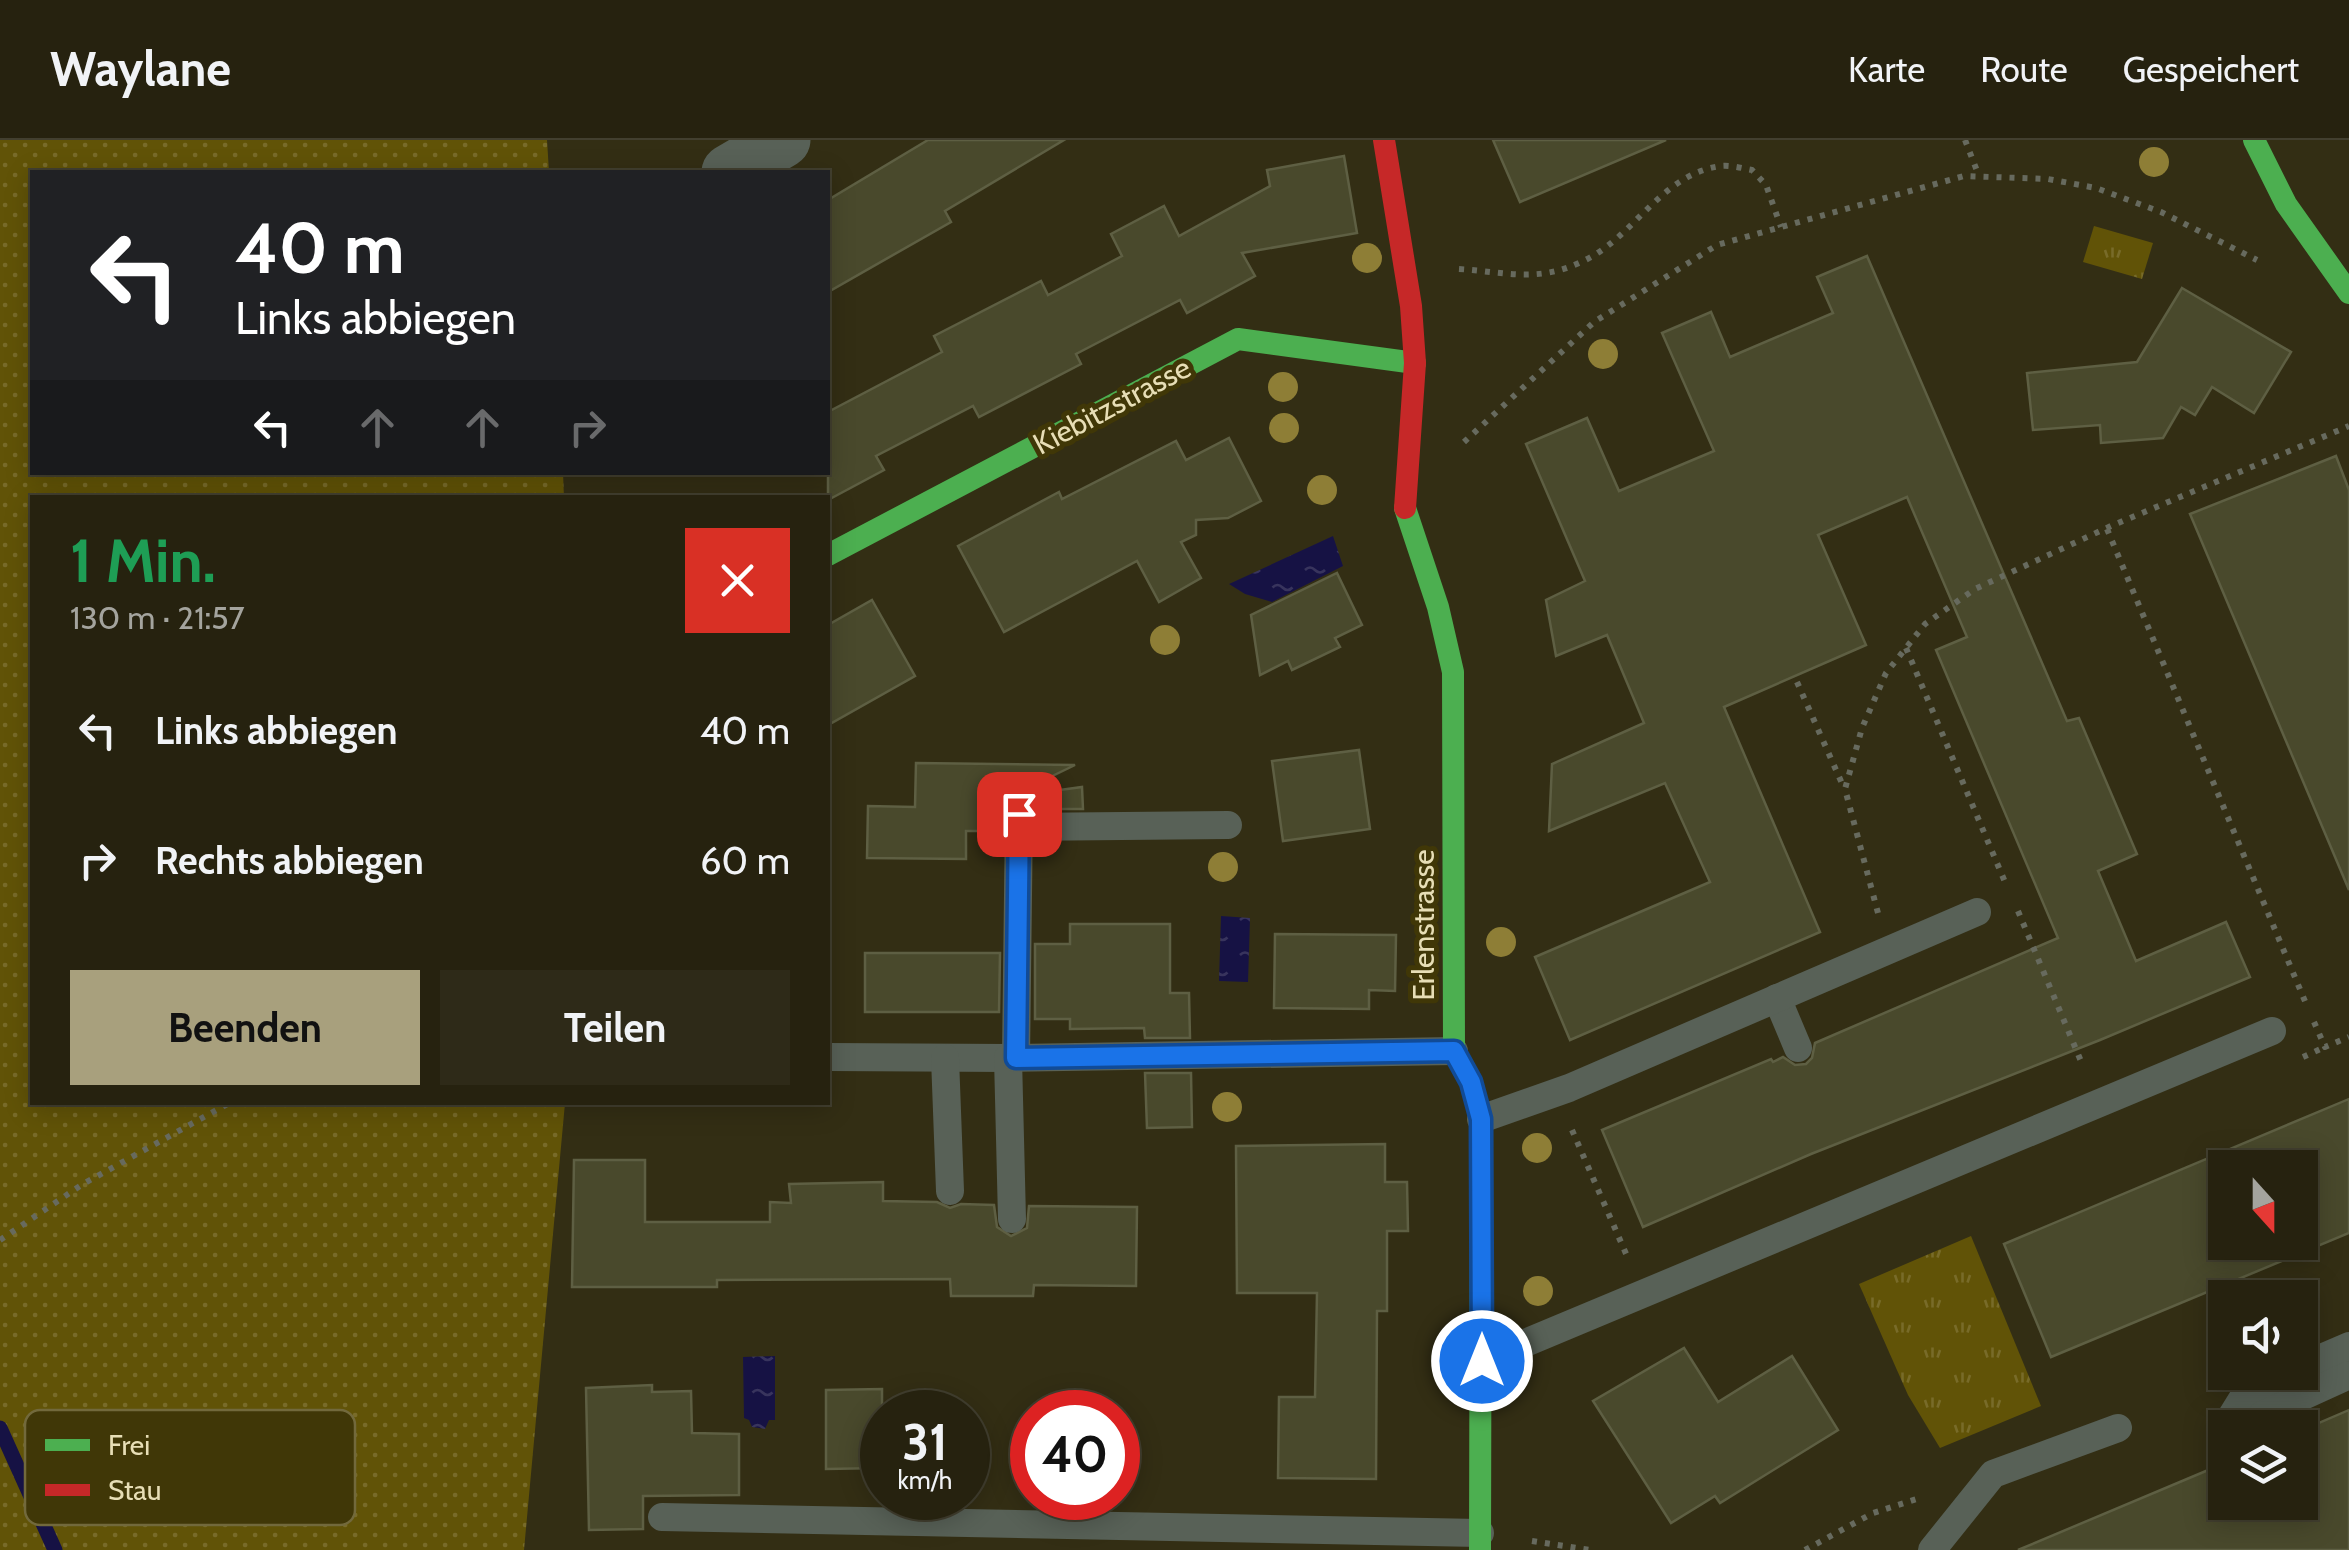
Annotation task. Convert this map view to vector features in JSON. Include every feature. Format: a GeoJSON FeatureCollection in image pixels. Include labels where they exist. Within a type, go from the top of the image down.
{"type":"FeatureCollection","features":[{"type":"Feature","properties":{"kind":"street"},"geometry":{"type":"LineString","coordinates":[[732,170],[784,140]]}},
{"type":"Feature","properties":{"kind":"street"},"geometry":{"type":"LineString","coordinates":[[1384,140],[1411,306],[1415,364]]}},
{"type":"Feature","properties":{"kind":"street"},"geometry":{"type":"LineString","coordinates":[[2254,140],[2286,204],[2349,293]]}},
{"type":"Feature","properties":{"kind":"street","name":"Kiebitzstrasse"},"geometry":{"type":"LineString","coordinates":[[830,554],[1238,340],[1415,364]]}},
{"type":"Feature","properties":{"kind":"street","name":"Erlenstrasse"},"geometry":{"type":"LineString","coordinates":[[1415,364],[1405,515],[1438,606],[1453,672],[1454,1051],[1471,1082],[1481,1119],[1480,1542]]}},
{"type":"Feature","properties":{"kind":"lane"},"geometry":{"type":"LineString","coordinates":[[1012,1219],[1018,820],[1228,825]]}},
{"type":"Feature","properties":{"kind":"lane"},"geometry":{"type":"LineString","coordinates":[[1481,1119],[1555,1094],[1978,912]]}},
{"type":"Feature","properties":{"kind":"lane"},"geometry":{"type":"LineString","coordinates":[[1777,998],[1798,1048]]}},
{"type":"Feature","properties":{"kind":"lane"},"geometry":{"type":"LineString","coordinates":[[1482,1361],[2272,1031]]}},
{"type":"Feature","properties":{"kind":"lane"},"geometry":{"type":"LineString","coordinates":[[830,1056],[1012,1058],[1454,1051]]}},
{"type":"Feature","properties":{"kind":"lane"},"geometry":{"type":"LineString","coordinates":[[945,1058],[950,1191]]}},
{"type":"Feature","properties":{"kind":"lane"},"geometry":{"type":"LineString","coordinates":[[2318,1359],[2349,1346]]}},
{"type":"Feature","properties":{"kind":"lane"},"geometry":{"type":"LineString","coordinates":[[2271,1410],[2349,1375]]}},
{"type":"Feature","properties":{"kind":"lane"},"geometry":{"type":"LineString","coordinates":[[2235,1410],[2244,1396],[2255,1390]]}},
{"type":"Feature","properties":{"kind":"lane"},"geometry":{"type":"LineString","coordinates":[[1932,1550],[1993,1474],[2118,1428]]}},
{"type":"Feature","properties":{"kind":"lane"},"geometry":{"type":"LineString","coordinates":[[662,1517],[1015,1537],[1480,1542]]}},
{"type":"Feature","properties":{"kind":"path"},"geometry":{"type":"LineString","coordinates":[[1965,140],[1979,176]]}},
{"type":"Feature","properties":{"kind":"path"},"geometry":{"type":"LineString","coordinates":[[1404,266],[1508,276],[1544,274],[1581,262],[1617,242],[1652,203],[1684,179],[1721,166],[1752,170],[1766,185],[1781,227]]}},
{"type":"Feature","properties":{"kind":"path"},"geometry":{"type":"LineString","coordinates":[[1458,447],[1594,322],[1717,246],[1964,176],[2048,179],[2096,188],[2235,246],[2278,273],[2324,259]]}},
{"type":"Feature","properties":{"kind":"path"},"geometry":{"type":"LineString","coordinates":[[1845,789],[1862,728],[1886,672],[1925,624],[1975,589],[2106,528],[2349,426]]}},
{"type":"Feature","properties":{"kind":"path"},"geometry":{"type":"LineString","coordinates":[[2106,528],[2325,1047],[2349,1037]]}},
{"type":"Feature","properties":{"kind":"path"},"geometry":{"type":"LineString","coordinates":[[1797,682],[1845,789],[1888,950]]}},
{"type":"Feature","properties":{"kind":"path"},"geometry":{"type":"LineString","coordinates":[[1555,1094],[1644,1294]]}},
{"type":"Feature","properties":{"kind":"path"},"geometry":{"type":"LineString","coordinates":[[0,1240],[83,1184],[226,1105]]}},
{"type":"Feature","properties":{"kind":"path"},"geometry":{"type":"LineString","coordinates":[[1805,1550],[1873,1513],[1993,1474]]}},
{"type":"Feature","properties":{"kind":"green space"},"geometry":{"type":"Polygon","coordinates":[[[0,140],[547,140],[549,170],[30,170],[30,475],[563,475],[564,495],[30,495],[30,1105],[565,1105],[524,1550],[0,1550],[0,140]]]}},
{"type":"Feature","properties":{"kind":"green space"},"geometry":{"type":"Polygon","coordinates":[[[2094,226],[2153,243],[2142,279],[2083,262],[2094,226]]]}},
{"type":"Feature","properties":{"kind":"green space"},"geometry":{"type":"Polygon","coordinates":[[[1971,1236],[2041,1406],[1940,1448],[1908,1395],[1859,1284],[1971,1236]]]}},
{"type":"Feature","properties":{"kind":"water"},"geometry":{"type":"Polygon","coordinates":[[[1333,536],[1343,566],[1272,602],[1245,594],[1229,584],[1333,536]]]}},
{"type":"Feature","properties":{"kind":"water"},"geometry":{"type":"Polygon","coordinates":[[[1221,916],[1250,918],[1248,982],[1219,981],[1221,916]]]}},
{"type":"Feature","properties":{"kind":"water"},"geometry":{"type":"Polygon","coordinates":[[[775,1356],[775,1420],[769,1420],[765,1429],[752,1427],[744,1418],[743,1357],[775,1356]]]}},
{"type":"Feature","properties":{"kind":"building"},"geometry":{"type":"Polygon","coordinates":[[[928,140],[1064,140],[945,211],[951,222],[830,291],[830,199],[928,140]]]}},
{"type":"Feature","properties":{"kind":"building"},"geometry":{"type":"Polygon","coordinates":[[[1493,140],[1666,140],[1520,202],[1493,140]]]}},
{"type":"Feature","properties":{"kind":"building"},"geometry":{"type":"Polygon","coordinates":[[[1344,156],[1357,233],[1242,253],[1255,276],[1187,313],[1180,300],[1076,354],[1081,364],[979,417],[973,406],[876,456],[884,470],[830,499],[830,411],[942,352],[934,336],[1041,281],[1048,295],[1122,256],[1111,234],[1164,206],[1179,236],[1270,186],[1267,170],[1344,156]]]}},
{"type":"Feature","properties":{"kind":"building"},"geometry":{"type":"Polygon","coordinates":[[[1867,256],[2067,721],[2079,718],[2137,854],[2098,871],[2136,961],[2226,922],[2250,977],[1811,1154],[1643,1227],[1602,1130],[1771,1059],[1773,1062],[1783,1057],[1795,1065],[1806,1064],[1812,1058],[1815,1043],[2058,938],[1936,650],[1967,637],[1907,497],[1818,535],[1866,645],[1724,707],[1820,932],[1570,1040],[1535,957],[1710,882],[1665,783],[1549,831],[1552,764],[1644,723],[1607,635],[1556,656],[1546,600],[1585,581],[1526,444],[1587,418],[1619,491],[1714,451],[1662,333],[1711,312],[1730,357],[1833,313],[1817,277],[1867,256]]]}},
{"type":"Feature","properties":{"kind":"building"},"geometry":{"type":"Polygon","coordinates":[[[2182,288],[2291,352],[2254,413],[2212,387],[2195,415],[2181,407],[2163,438],[2101,443],[2100,425],[2033,430],[2027,373],[2137,362],[2182,288]]]}},
{"type":"Feature","properties":{"kind":"building"},"geometry":{"type":"Polygon","coordinates":[[[1229,438],[1261,501],[1228,518],[1196,520],[1196,535],[1181,542],[1201,578],[1159,602],[1137,561],[1004,632],[958,546],[1059,492],[1062,499],[1176,441],[1186,460],[1229,438]]]}},
{"type":"Feature","properties":{"kind":"building"},"geometry":{"type":"Polygon","coordinates":[[[2336,456],[2349,490],[2349,890],[2190,514],[2336,456]]]}},
{"type":"Feature","properties":{"kind":"building"},"geometry":{"type":"Polygon","coordinates":[[[1337,573],[1362,625],[1335,638],[1340,647],[1292,670],[1288,661],[1260,675],[1251,615],[1337,573]]]}},
{"type":"Feature","properties":{"kind":"building"},"geometry":{"type":"Polygon","coordinates":[[[872,600],[915,676],[830,724],[830,624],[872,600]]]}},
{"type":"Feature","properties":{"kind":"building"},"geometry":{"type":"Polygon","coordinates":[[[1359,750],[1370,829],[1283,841],[1272,761],[1359,750]]]}},
{"type":"Feature","properties":{"kind":"building"},"geometry":{"type":"Polygon","coordinates":[[[916,763],[1075,765],[1009,797],[1082,787],[1083,809],[1035,809],[1029,800],[1018,797],[1004,806],[1001,831],[966,831],[966,859],[867,858],[868,806],[915,807],[916,763]]]}},
{"type":"Feature","properties":{"kind":"building"},"geometry":{"type":"Polygon","coordinates":[[[1070,924],[1170,924],[1170,993],[1189,993],[1190,1038],[1145,1038],[1144,1028],[1070,1029],[1070,1019],[1035,1019],[1035,944],[1070,944],[1070,924]]]}},
{"type":"Feature","properties":{"kind":"building"},"geometry":{"type":"Polygon","coordinates":[[[1275,934],[1396,935],[1395,991],[1369,990],[1369,1009],[1274,1008],[1275,934]]]}},
{"type":"Feature","properties":{"kind":"building"},"geometry":{"type":"Polygon","coordinates":[[[865,953],[1000,953],[999,1012],[865,1012],[865,953]]]}},
{"type":"Feature","properties":{"kind":"building"},"geometry":{"type":"Polygon","coordinates":[[[1145,1073],[1191,1073],[1192,1127],[1147,1128],[1145,1073]]]}},
{"type":"Feature","properties":{"kind":"building"},"geometry":{"type":"Polygon","coordinates":[[[2349,1099],[2349,1233],[2318,1246],[2318,1150],[2228,1150],[2349,1099]]]}},
{"type":"Feature","properties":{"kind":"building"},"geometry":{"type":"Polygon","coordinates":[[[1385,1144],[1385,1182],[1407,1182],[1408,1231],[1387,1231],[1387,1311],[1377,1311],[1376,1479],[1278,1478],[1279,1397],[1315,1397],[1317,1293],[1237,1293],[1236,1146],[1385,1144]]]}},
{"type":"Feature","properties":{"kind":"building"},"geometry":{"type":"Polygon","coordinates":[[[2208,1158],[2208,1260],[2284,1260],[2236,1280],[2208,1280],[2208,1292],[2051,1357],[2004,1244],[2208,1158]]]}},
{"type":"Feature","properties":{"kind":"building"},"geometry":{"type":"Polygon","coordinates":[[[574,1160],[645,1160],[645,1222],[770,1222],[770,1202],[791,1203],[789,1184],[883,1182],[883,1201],[937,1202],[950,1208],[961,1204],[994,1205],[997,1227],[1011,1236],[1027,1228],[1029,1206],[1137,1207],[1136,1286],[1034,1285],[1033,1296],[951,1296],[950,1279],[717,1280],[717,1287],[572,1287],[574,1160]]]}},
{"type":"Feature","properties":{"kind":"building"},"geometry":{"type":"Polygon","coordinates":[[[1684,1348],[1718,1402],[1792,1356],[1838,1430],[1720,1503],[1715,1496],[1671,1523],[1593,1401],[1684,1348]]]}},
{"type":"Feature","properties":{"kind":"building"},"geometry":{"type":"Polygon","coordinates":[[[652,1385],[652,1392],[691,1391],[692,1433],[739,1434],[739,1495],[643,1496],[643,1529],[589,1530],[586,1388],[652,1385]]]}},
{"type":"Feature","properties":{"kind":"building"},"geometry":{"type":"Polygon","coordinates":[[[882,1389],[860,1390],[860,1468],[826,1469],[826,1390],[882,1389]]]}},
{"type":"Feature","properties":{"kind":"building"},"geometry":{"type":"Polygon","coordinates":[[[2349,1410],[2349,1550],[2018,1550],[2208,1470],[2208,1520],[2318,1520],[2318,1423],[2349,1410]]]}},
{"type":"Feature","properties":{"kind":"waterway"},"geometry":{"type":"LineString","coordinates":[[0,1428],[25,1483]]}},
{"type":"Feature","properties":{"kind":"waterway"},"geometry":{"type":"LineString","coordinates":[[44,1525],[55,1550]]}},
{"type":"Feature","properties":{"kind":"traffic: fast"},"geometry":{"type":"LineString","coordinates":[[2254,140],[2286,204],[2349,293]]}},
{"type":"Feature","properties":{"kind":"traffic: fast"},"geometry":{"type":"LineString","coordinates":[[830,554],[1238,339],[1415,363]]}},
{"type":"Feature","properties":{"kind":"traffic: fast"},"geometry":{"type":"LineString","coordinates":[[1405,508],[1438,607],[1453,672],[1454,1051],[1471,1081],[1481,1119],[1480,1550]]}},
{"type":"Feature","properties":{"kind":"traffic: jam"},"geometry":{"type":"LineString","coordinates":[[1384,140],[1411,306],[1415,363],[1405,508]]}},
{"type":"Feature","properties":{"kind":"route"},"geometry":{"type":"LineString","coordinates":[[1019,814],[1016,1058],[1454,1051],[1471,1082],[1481,1119],[1482,1361]]}}]}
